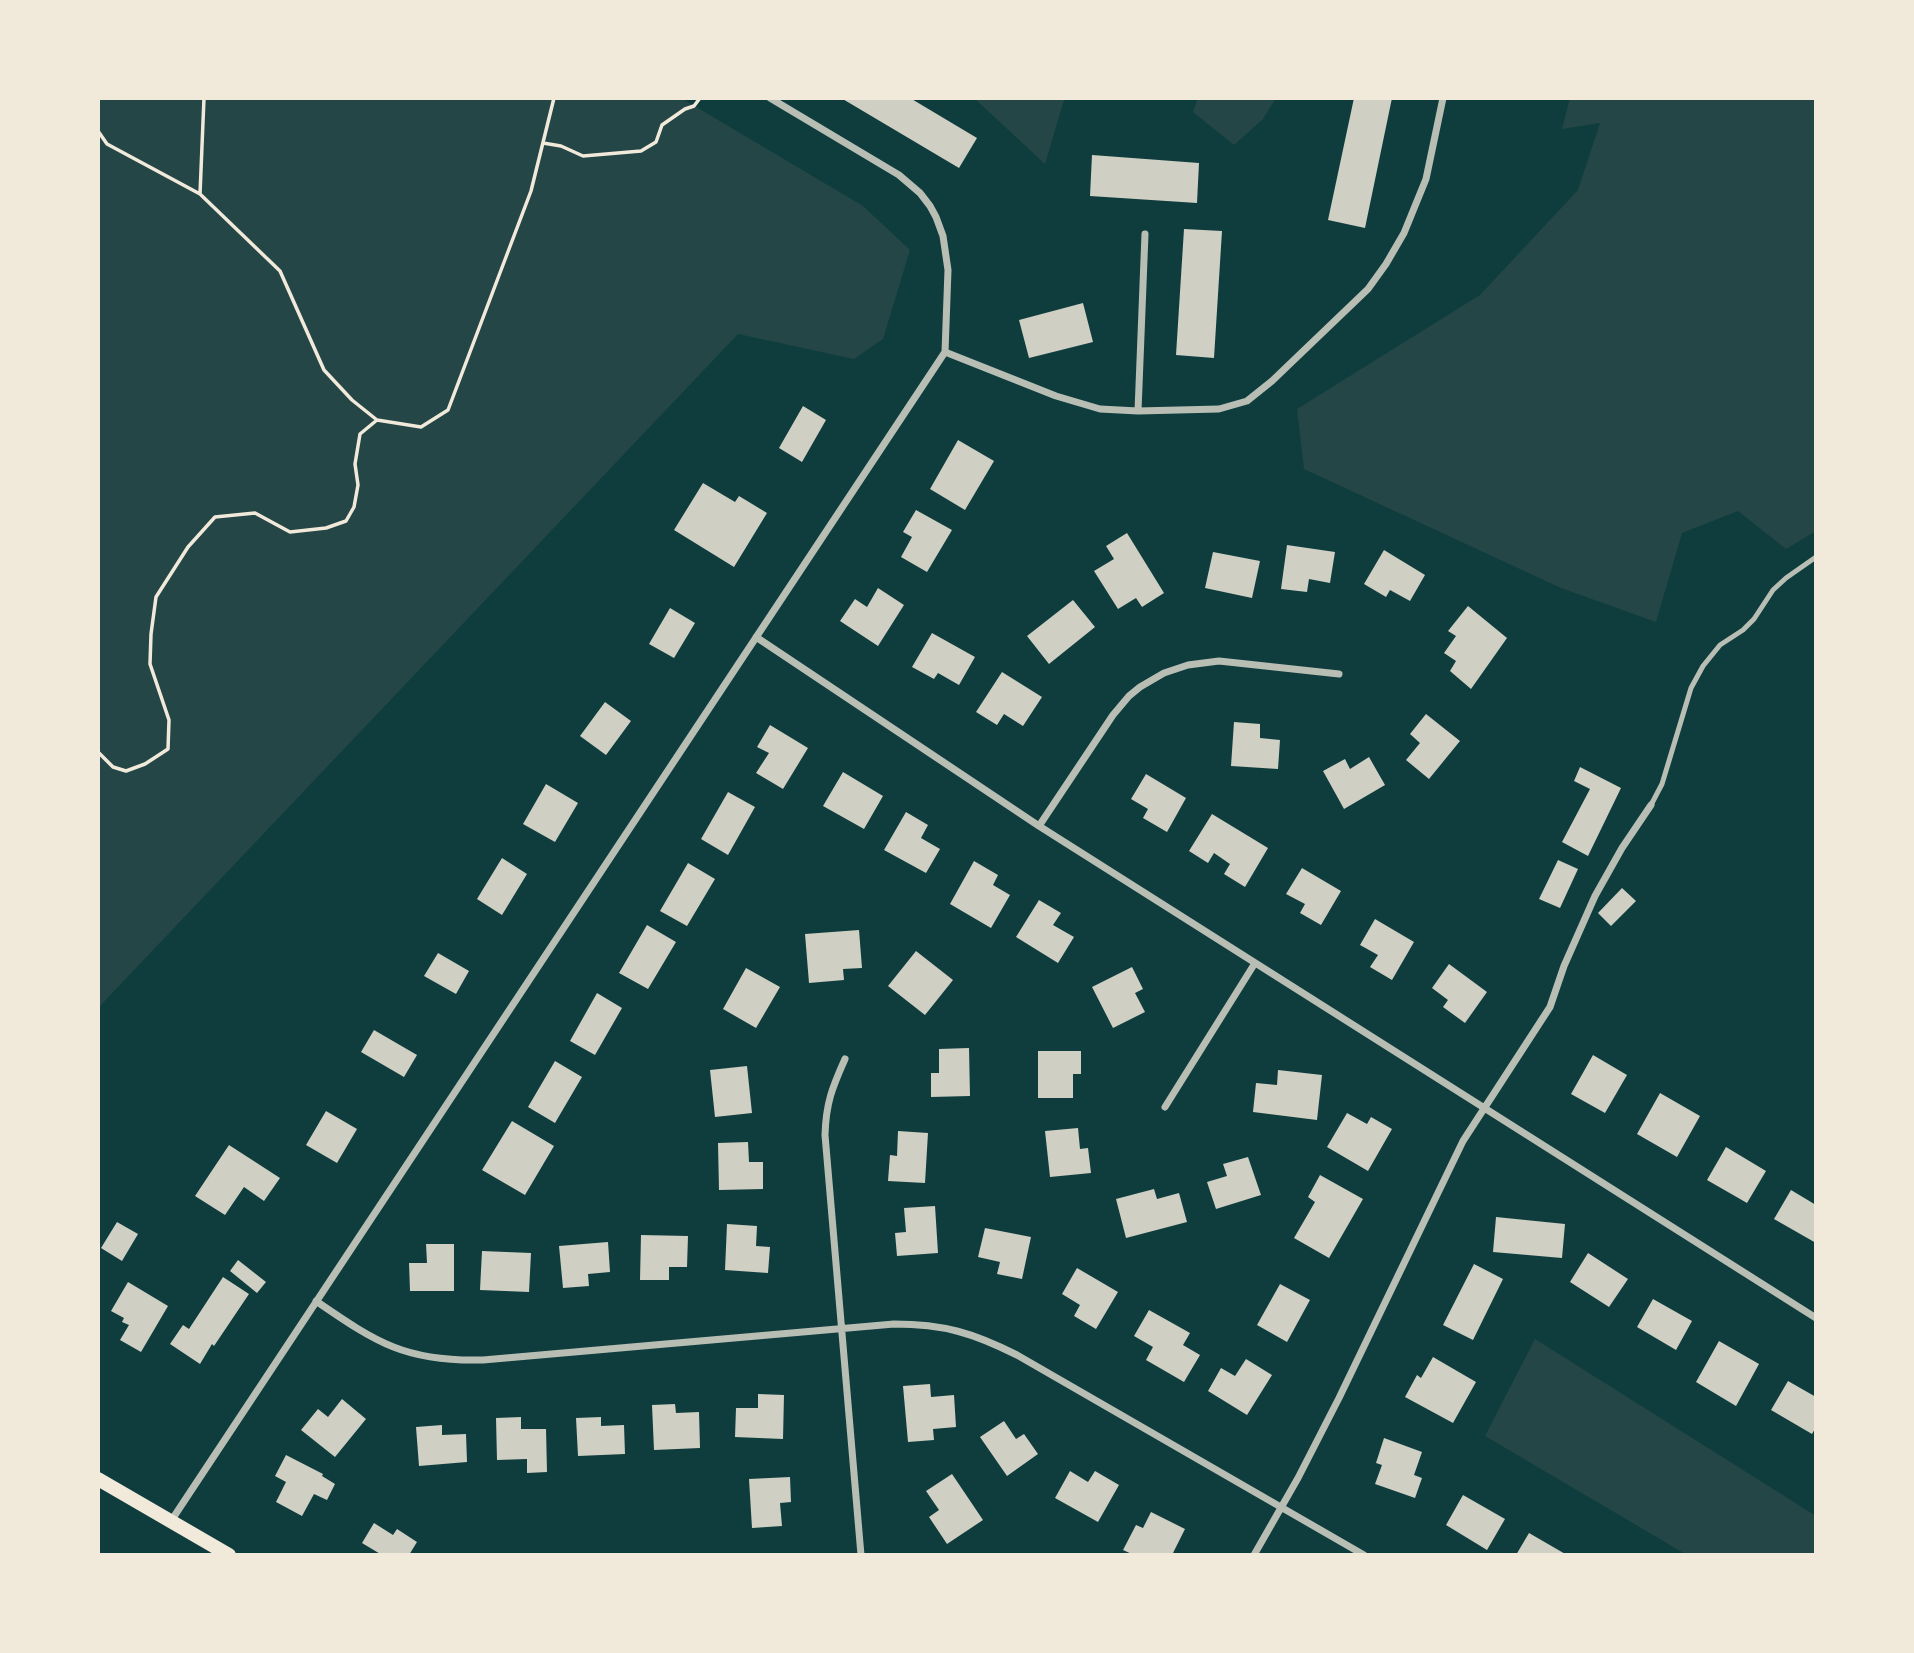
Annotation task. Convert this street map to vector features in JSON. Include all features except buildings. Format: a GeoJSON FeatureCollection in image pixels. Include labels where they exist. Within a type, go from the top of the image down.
{"type":"FeatureCollection","features":[{"type":"Feature","properties":{"kind":"main road"},"geometry":{"type":"LineString","coordinates":[[98,1479],[229,1555]]}},
{"type":"Feature","properties":{"kind":"street"},"geometry":{"type":"LineString","coordinates":[[171,1521],[945,352],[948,270],[943,236],[930,206],[920,193],[899,175],[770,98]]}},
{"type":"Feature","properties":{"kind":"street"},"geometry":{"type":"LineString","coordinates":[[945,352],[1056,396],[1100,409],[1219,409],[1247,401],[1272,381],[1368,289],[1386,264],[1404,233],[1426,179],[1443,98]]}},
{"type":"Feature","properties":{"kind":"street"},"geometry":{"type":"LineString","coordinates":[[1138,411],[1145,234]]}},
{"type":"Feature","properties":{"kind":"street"},"geometry":{"type":"LineString","coordinates":[[756,637],[1039,826],[1816,1318]]}},
{"type":"Feature","properties":{"kind":"street"},"geometry":{"type":"LineString","coordinates":[[1039,826],[1113,715],[1129,696],[1164,673],[1188,665],[1219,661],[1339,674]]}},
{"type":"Feature","properties":{"kind":"street"},"geometry":{"type":"LineString","coordinates":[[1254,1555],[1339,1398],[1463,1141],[1550,1007],[1564,966],[1595,896],[1622,848],[1651,806]]}},
{"type":"Feature","properties":{"kind":"street"},"geometry":{"type":"LineString","coordinates":[[1165,1107],[1255,963]]}},
{"type":"Feature","properties":{"kind":"street"},"geometry":{"type":"LineString","coordinates":[[845,1059],[830,1092],[825,1111],[825,1135],[861,1555]]}},
{"type":"Feature","properties":{"kind":"street"},"geometry":{"type":"LineString","coordinates":[[316,1301],[385,1344],[422,1357],[456,1361],[894,1324],[921,1324],[965,1332],[1017,1355],[1364,1555]]}},
{"type":"Feature","properties":{"kind":"lane"},"geometry":{"type":"LineString","coordinates":[[1651,806],[1662,784],[1691,688],[1703,666],[1720,645],[1754,619],[1773,590],[1816,557]]}},
{"type":"Feature","properties":{"kind":"path"},"geometry":{"type":"LineString","coordinates":[[200,194],[204,98]]}},
{"type":"Feature","properties":{"kind":"path"},"geometry":{"type":"LineString","coordinates":[[98,131],[107,144],[200,194],[280,271],[324,370],[352,400],[377,420],[421,427],[448,410],[531,191],[554,98]]}},
{"type":"Feature","properties":{"kind":"path"},"geometry":{"type":"LineString","coordinates":[[543,144],[561,146],[583,156],[641,151],[656,142],[662,125],[694,106],[700,98]]}},
{"type":"Feature","properties":{"kind":"path"},"geometry":{"type":"LineString","coordinates":[[98,752],[113,767],[126,771],[145,764],[168,749],[169,720],[150,664],[151,634],[156,597],[188,547],[215,517],[255,513],[290,532],[326,528],[346,521],[354,506],[358,485],[355,464],[360,434],[377,420]]}},
{"type":"Feature","properties":{"kind":"shaded area"},"geometry":{"type":"Polygon","coordinates":[[[98,98],[681,98],[863,206],[910,250],[883,339],[854,359],[738,334],[98,1008],[98,98]]]}},
{"type":"Feature","properties":{"kind":"shaded area"},"geometry":{"type":"Polygon","coordinates":[[[974,98],[1066,98],[1045,164],[974,98]]]}},
{"type":"Feature","properties":{"kind":"shaded area"},"geometry":{"type":"Polygon","coordinates":[[[1198,98],[1276,98],[1263,119],[1234,145],[1193,112],[1198,98]]]}},
{"type":"Feature","properties":{"kind":"shaded area"},"geometry":{"type":"Polygon","coordinates":[[[1570,98],[1816,98],[1816,531],[1786,549],[1738,511],[1682,533],[1656,622],[1561,588],[1304,469],[1297,409],[1480,295],[1578,190],[1600,123],[1562,129],[1570,98]]]}},
{"type":"Feature","properties":{"kind":"shaded area"},"geometry":{"type":"Polygon","coordinates":[[[1535,1339],[1816,1516],[1816,1555],[1687,1555],[1485,1436],[1535,1339]]]}}]}
